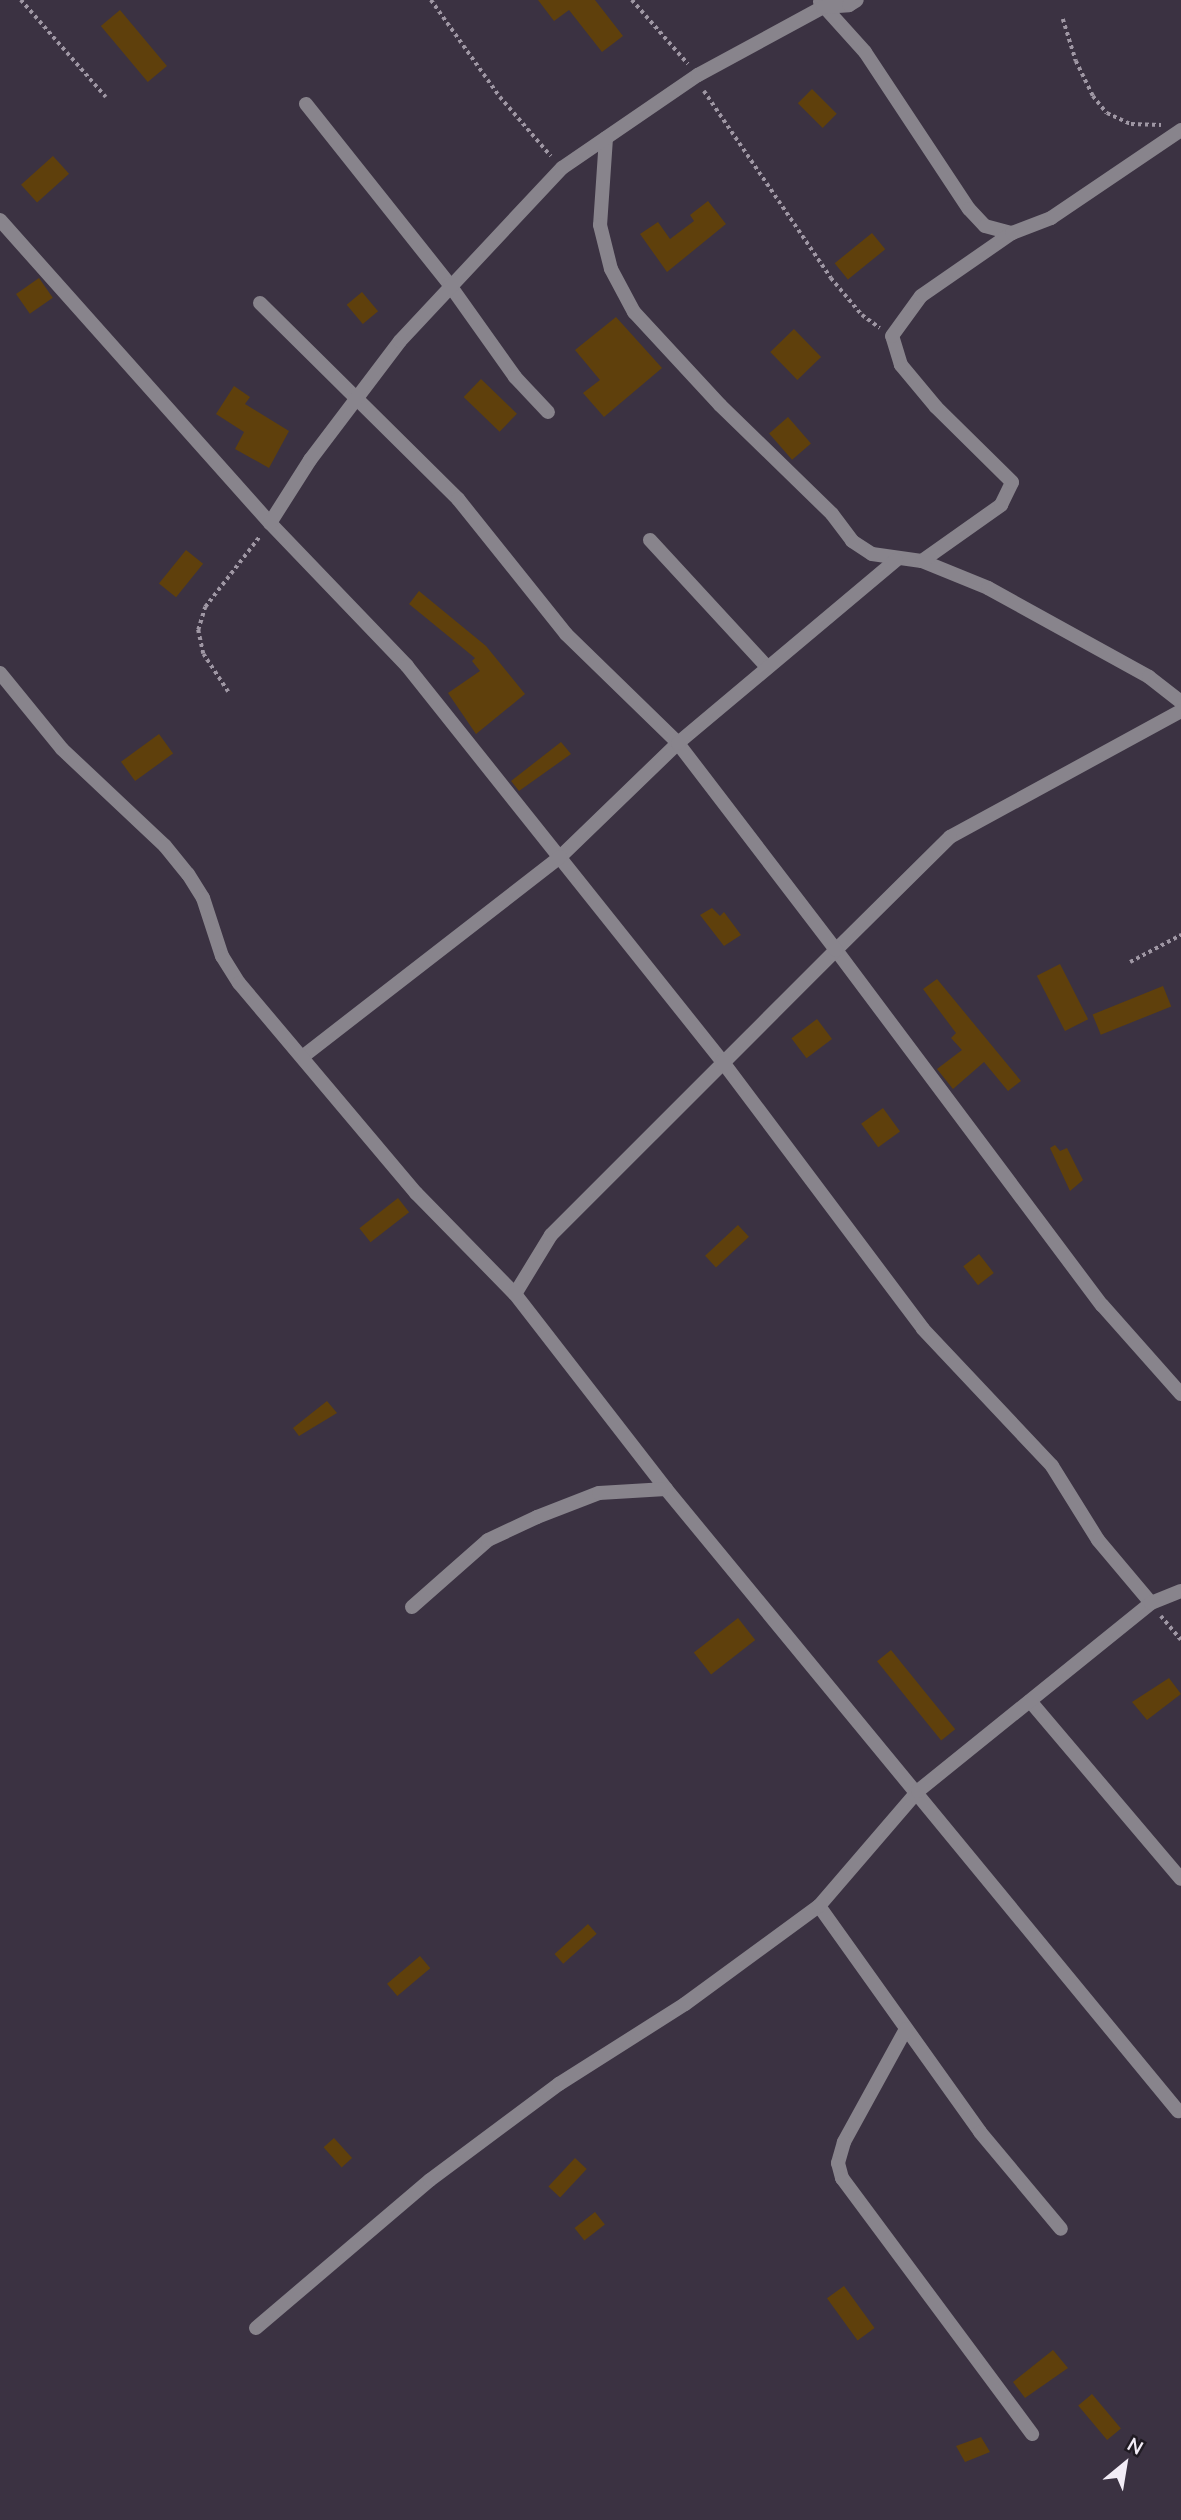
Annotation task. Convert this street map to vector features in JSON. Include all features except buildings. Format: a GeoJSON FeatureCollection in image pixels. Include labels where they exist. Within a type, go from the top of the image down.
{"type":"FeatureCollection","features":[{"type":"Feature","properties":{"kind":"street"},"geometry":{"type":"LineString","coordinates":[[270,523],[310,460],[361,398],[400,341],[449,284],[562,168],[698,75],[820,3],[849,5],[857,0]]}},
{"type":"Feature","properties":{"kind":"street"},"geometry":{"type":"LineString","coordinates":[[820,3],[864,52],[969,209],[985,226],[1012,233]]}},
{"type":"Feature","properties":{"kind":"street"},"geometry":{"type":"LineString","coordinates":[[306,104],[449,284],[516,377],[548,412]]}},
{"type":"Feature","properties":{"kind":"street"},"geometry":{"type":"LineString","coordinates":[[922,561],[1001,505],[1012,481],[927,397],[901,365],[891,336],[921,296],[1012,233],[1051,218],[1174,128]]}},
{"type":"Feature","properties":{"kind":"street"},"geometry":{"type":"LineString","coordinates":[[606,138],[600,225],[611,269],[634,312],[720,405],[832,514],[852,541],[872,554],[922,561],[988,588],[1149,677],[1181,702]]}},
{"type":"Feature","properties":{"kind":"street"},"geometry":{"type":"LineString","coordinates":[[0,220],[270,523],[407,666],[722,1061],[923,1329],[1052,1466],[1098,1541],[1151,1604]]}},
{"type":"Feature","properties":{"kind":"street"},"geometry":{"type":"LineString","coordinates":[[260,303],[361,398],[433,477],[458,499],[566,634],[678,743],[1102,1305],[1181,1394]]}},
{"type":"Feature","properties":{"kind":"street"},"geometry":{"type":"LineString","coordinates":[[650,540],[767,667]]}},
{"type":"Feature","properties":{"kind":"street"},"geometry":{"type":"LineString","coordinates":[[303,1056],[560,857],[678,743],[895,559]]}},
{"type":"Feature","properties":{"kind":"street"},"geometry":{"type":"LineString","coordinates":[[0,673],[62,749],[165,846],[188,874],[203,898],[222,956],[416,1193],[515,1294],[666,1489],[918,1791],[1178,2110]]}},
{"type":"Feature","properties":{"kind":"street"},"geometry":{"type":"LineString","coordinates":[[515,1294],[551,1235],[722,1061],[950,837],[1181,711]]}},
{"type":"Feature","properties":{"kind":"street"},"geometry":{"type":"LineString","coordinates":[[412,1607],[488,1541],[537,1517],[599,1493],[666,1489]]}},
{"type":"Feature","properties":{"kind":"street"},"geometry":{"type":"LineString","coordinates":[[256,2328],[430,2180],[559,2084],[685,2004],[819,1906],[918,1791],[1151,1604],[1181,1591]]}},
{"type":"Feature","properties":{"kind":"street"},"geometry":{"type":"LineString","coordinates":[[1030,1701],[1181,1879]]}},
{"type":"Feature","properties":{"kind":"street"},"geometry":{"type":"LineString","coordinates":[[819,1906],[980,2132],[1061,2229]]}},
{"type":"Feature","properties":{"kind":"street"},"geometry":{"type":"LineString","coordinates":[[906,2029],[844,2142],[838,2163],[842,2178],[1032,2434]]}},
{"type":"Feature","properties":{"kind":"path"},"geometry":{"type":"LineString","coordinates":[[22,0],[106,97]]}},
{"type":"Feature","properties":{"kind":"path"},"geometry":{"type":"LineString","coordinates":[[431,0],[500,97],[562,168]]}},
{"type":"Feature","properties":{"kind":"path"},"geometry":{"type":"LineString","coordinates":[[632,0],[698,75],[707,101],[772,186],[831,278],[862,315],[891,336]]}},
{"type":"Feature","properties":{"kind":"path"},"geometry":{"type":"LineString","coordinates":[[1063,19],[1076,61],[1093,96],[1107,113],[1131,124],[1174,128]]}},
{"type":"Feature","properties":{"kind":"path"},"geometry":{"type":"LineString","coordinates":[[228,692],[203,654],[198,630],[205,607],[270,523]]}},
{"type":"Feature","properties":{"kind":"path"},"geometry":{"type":"LineString","coordinates":[[1130,962],[1181,935]]}},
{"type":"Feature","properties":{"kind":"path"},"geometry":{"type":"LineString","coordinates":[[1151,1604],[1181,1640]]}}]}
